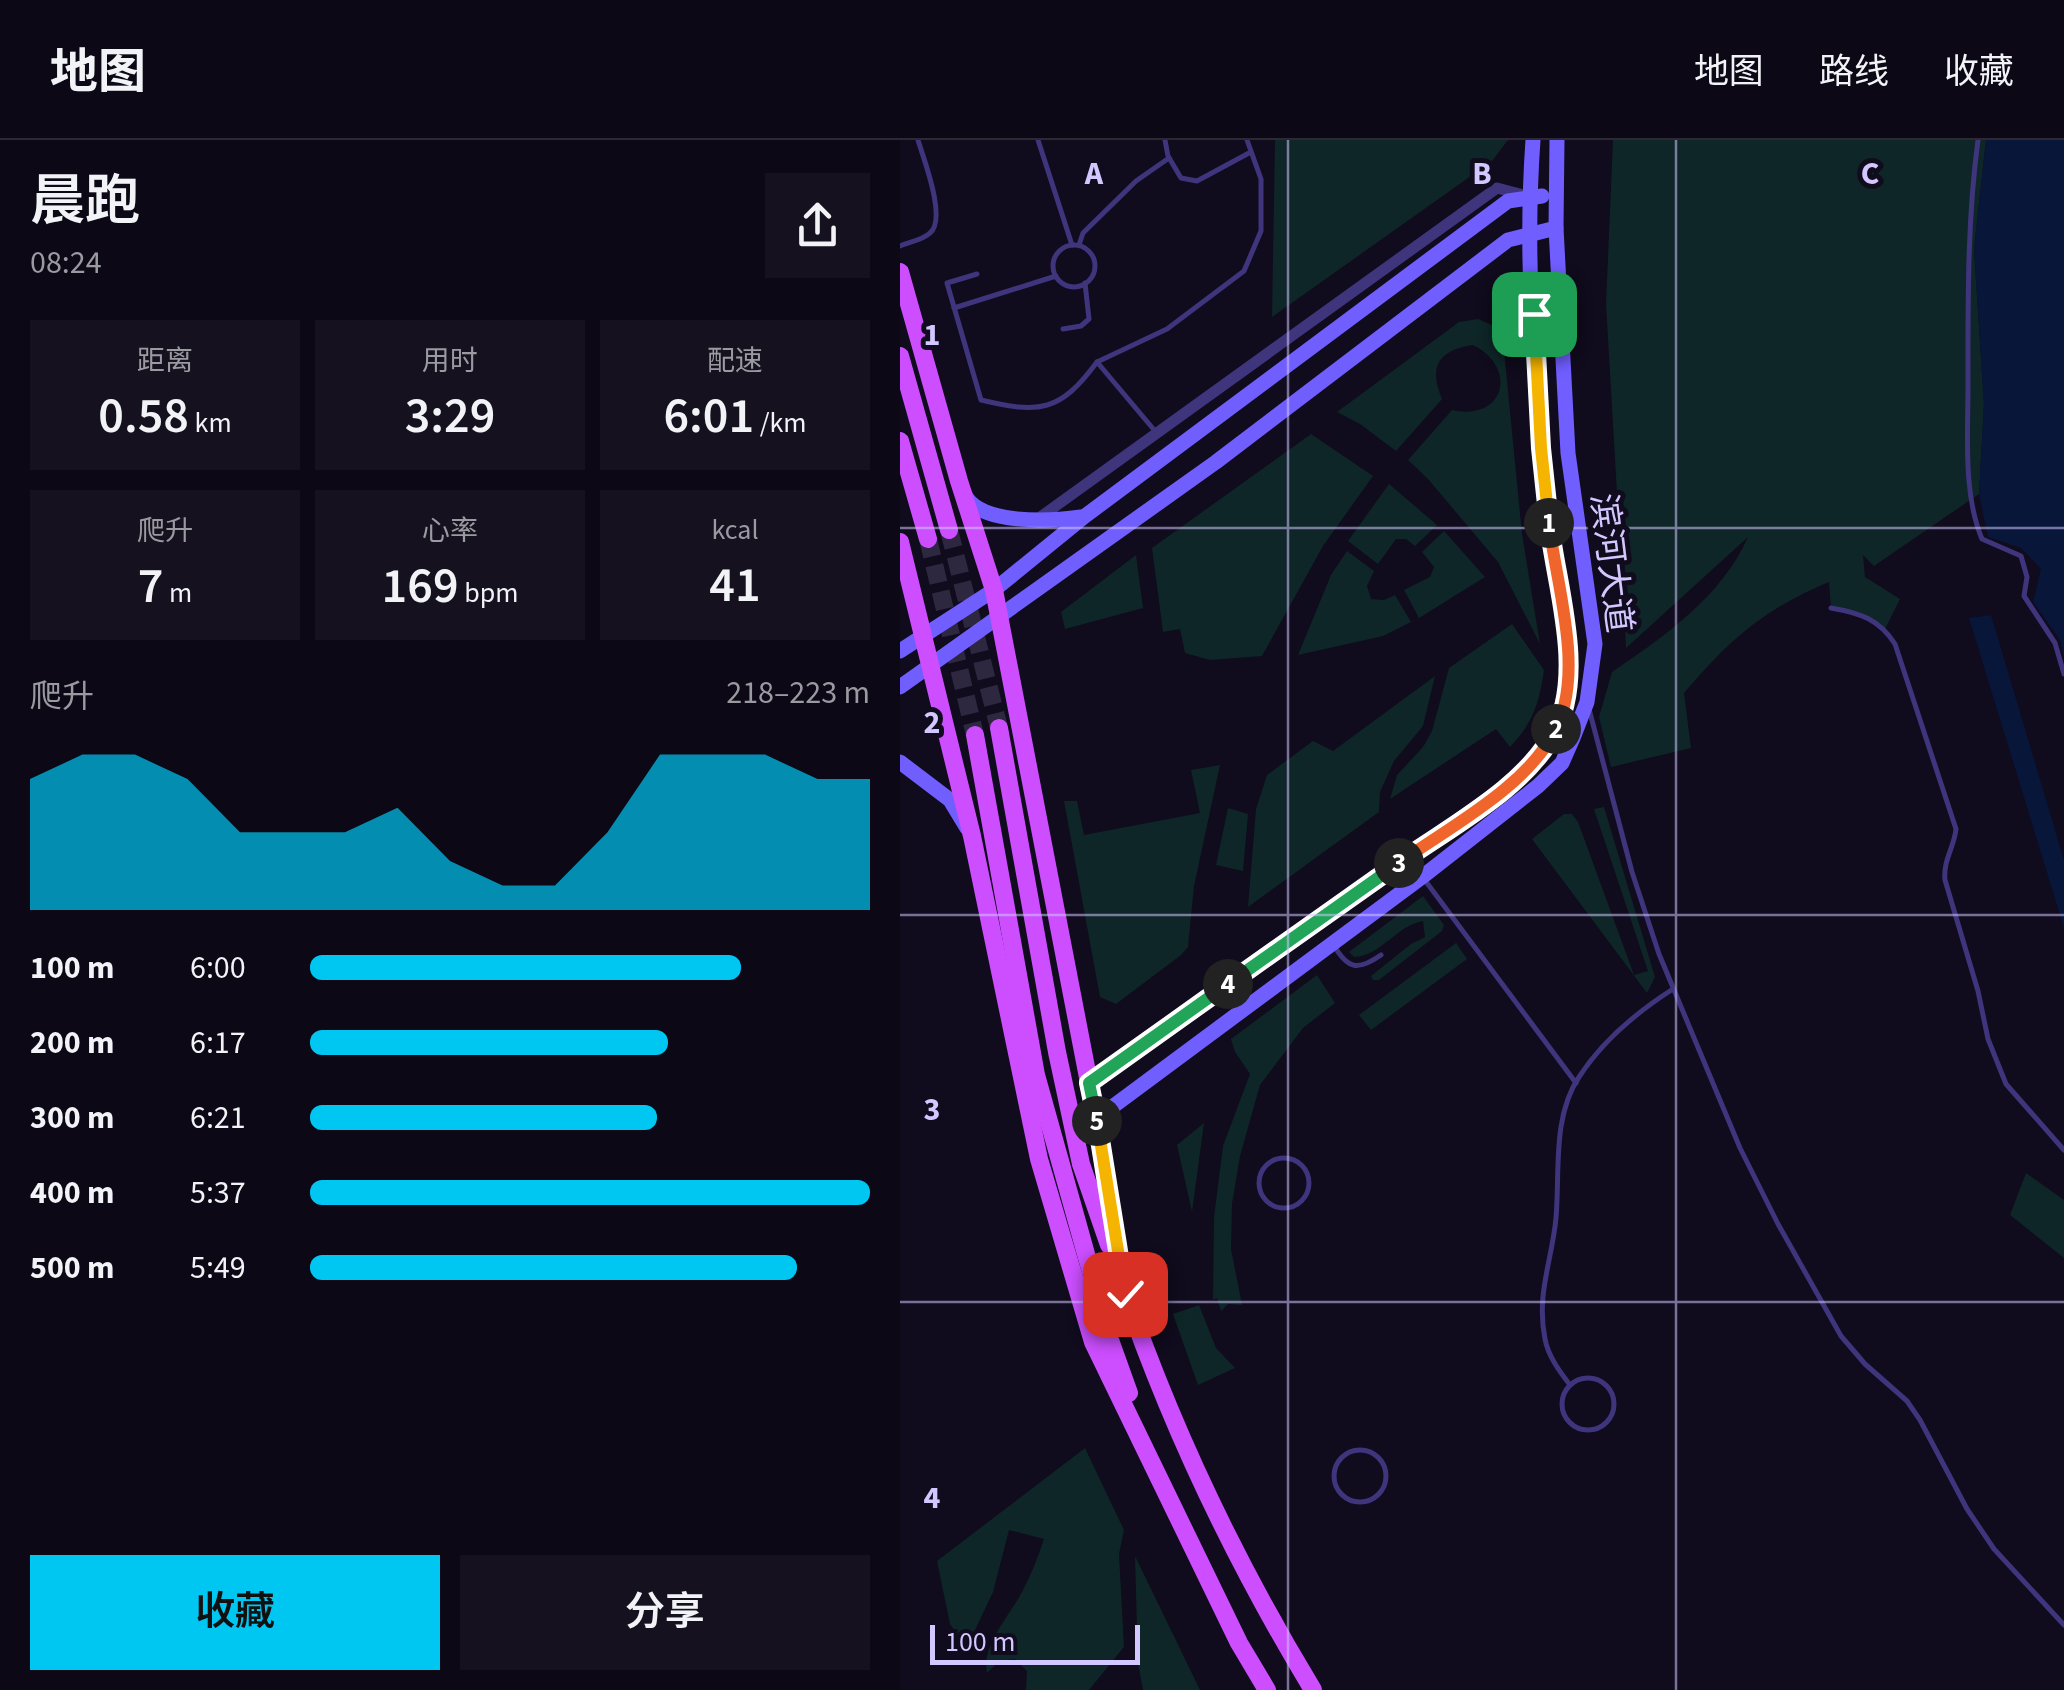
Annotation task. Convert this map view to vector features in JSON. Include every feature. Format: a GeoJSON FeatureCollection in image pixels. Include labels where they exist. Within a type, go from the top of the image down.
{"type":"FeatureCollection","features":[{"type":"Feature","properties":{"kind":"main road"},"geometry":{"type":"LineString","coordinates":[[900,272],[958,480],[994,590],[1096,1118],[1125,1294]]}},
{"type":"Feature","properties":{"kind":"main road"},"geometry":{"type":"LineString","coordinates":[[900,356],[949,530]]}},
{"type":"Feature","properties":{"kind":"main road"},"geometry":{"type":"LineString","coordinates":[[900,440],[928,539]]}},
{"type":"Feature","properties":{"kind":"main road"},"geometry":{"type":"LineString","coordinates":[[900,542],[972,836],[1040,1159],[1093,1342],[1240,1643],[1267,1690]]}},
{"type":"Feature","properties":{"kind":"main road"},"geometry":{"type":"LineString","coordinates":[[999,728],[1081,1164],[1125,1294],[1194,1466],[1274,1626],[1313,1690]]}},
{"type":"Feature","properties":{"kind":"main road"},"geometry":{"type":"LineString","coordinates":[[975,735],[1036,1075],[1110,1340],[1166,1492]]}},
{"type":"Feature","properties":{"kind":"street","name":"滨河大道"},"geometry":{"type":"LineString","coordinates":[[1089,1083],[1520,776],[1544,751],[1559,721],[1568,689],[1569,657],[1541,448],[1531,234],[1533,140]]}},
{"type":"Feature","properties":{"kind":"street","name":"滨河大道"},"geometry":{"type":"LineString","coordinates":[[1096,1118],[1422,877],[1562,763],[1587,702],[1595,644],[1568,453],[1556,228],[1557,140]]}},
{"type":"Feature","properties":{"kind":"street"},"geometry":{"type":"LineString","coordinates":[[1037,520],[1497,188],[1532,197]]}},
{"type":"Feature","properties":{"kind":"street"},"geometry":{"type":"LineString","coordinates":[[900,652],[994,590],[1086,516],[1508,201],[1556,193]]}},
{"type":"Feature","properties":{"kind":"street"},"geometry":{"type":"LineString","coordinates":[[900,687],[1216,462],[1508,240],[1556,228]]}},
{"type":"Feature","properties":{"kind":"street"},"geometry":{"type":"LineString","coordinates":[[958,480],[967,501],[980,510],[1008,518],[1086,516]]}},
{"type":"Feature","properties":{"kind":"street"},"geometry":{"type":"LineString","coordinates":[[900,762],[950,800],[972,836]]}},
{"type":"Feature","properties":{"kind":"lane"},"geometry":{"type":"LineString","coordinates":[[900,246],[929,235],[936,225],[936,208],[918,140]]}},
{"type":"Feature","properties":{"kind":"lane"},"geometry":{"type":"LineString","coordinates":[[1038,140],[1076,245],[1094,259],[1094,273],[1086,283],[1089,319],[1081,326],[1063,329]]}},
{"type":"Feature","properties":{"kind":"lane"},"geometry":{"type":"LineString","coordinates":[[1165,140],[1169,158],[1181,178],[1197,180],[1250,152]]}},
{"type":"Feature","properties":{"kind":"lane"},"geometry":{"type":"LineString","coordinates":[[977,274],[947,283],[981,400],[1044,408],[1075,392],[1097,362],[1166,329],[1244,272],[1260,231],[1261,179],[1247,140]]}},
{"type":"Feature","properties":{"kind":"lane"},"geometry":{"type":"LineString","coordinates":[[1978,140],[1968,213],[1968,445],[1974,522],[1982,539],[2021,556],[2027,577],[2024,596],[2055,643],[2064,674]]}},
{"type":"Feature","properties":{"kind":"lane"},"geometry":{"type":"LineString","coordinates":[[1086,283],[1066,285],[1056,276],[1056,256],[1076,245],[1082,233],[1136,181],[1169,158]]}},
{"type":"Feature","properties":{"kind":"lane"},"geometry":{"type":"LineString","coordinates":[[954,308],[1056,276]]}},
{"type":"Feature","properties":{"kind":"lane"},"geometry":{"type":"LineString","coordinates":[[1097,362],[1157,433]]}},
{"type":"Feature","properties":{"kind":"lane"},"geometry":{"type":"LineString","coordinates":[[1831,608],[1861,613],[1885,629],[1896,644],[1956,828],[1954,846],[1944,863],[1944,880],[1978,991],[1988,1039],[2006,1084],[2064,1150]]}},
{"type":"Feature","properties":{"kind":"lane"},"geometry":{"type":"LineString","coordinates":[[1587,702],[1632,872],[1673,989],[1740,1148],[1841,1336],[1907,1401],[1960,1498],[1994,1549],[2064,1625]]}},
{"type":"Feature","properties":{"kind":"lane"},"geometry":{"type":"LineString","coordinates":[[1422,877],[1576,1082]]}},
{"type":"Feature","properties":{"kind":"lane"},"geometry":{"type":"LineString","coordinates":[[1332,942],[1341,958],[1353,966],[1366,966],[1382,955]]}},
{"type":"Feature","properties":{"kind":"lane"},"geometry":{"type":"LineString","coordinates":[[1570,1385],[1545,1342],[1541,1293],[1556,1220],[1558,1147],[1576,1082],[1604,1045],[1638,1012],[1673,989]]}},
{"type":"Feature","properties":{"kind":"lane"},"geometry":{"type":"LineString","coordinates":[[1273,1160],[1297,1160],[1310,1181],[1305,1198],[1292,1208],[1274,1207],[1259,1188],[1261,1171],[1273,1160]]}},
{"type":"Feature","properties":{"kind":"lane"},"geometry":{"type":"LineString","coordinates":[[1593,1378],[1608,1386],[1614,1402],[1610,1418],[1587,1430],[1571,1423],[1563,1408],[1570,1385],[1593,1378]]}},
{"type":"Feature","properties":{"kind":"lane"},"geometry":{"type":"LineString","coordinates":[[1349,1452],[1373,1453],[1386,1474],[1382,1490],[1359,1502],[1343,1495],[1335,1480],[1338,1464],[1349,1452]]}},
{"type":"Feature","properties":{"kind":"green space"},"geometry":{"type":"Polygon","coordinates":[[[1275,140],[1508,140],[1492,161],[1272,317],[1275,140]]]}},
{"type":"Feature","properties":{"kind":"green space"},"geometry":{"type":"Polygon","coordinates":[[[1613,140],[1986,140],[1974,249],[1984,404],[1979,494],[1874,566],[1863,555],[1865,577],[1900,599],[1885,629],[1861,613],[1831,608],[1829,582],[1785,603],[1749,627],[1684,693],[1691,748],[1611,767],[1599,717],[1612,672],[1690,614],[1723,578],[1748,537],[1626,648],[1606,304],[1613,140]]]}},
{"type":"Feature","properties":{"kind":"green space"},"geometry":{"type":"Polygon","coordinates":[[[1478,319],[1494,326],[1503,340],[1522,534],[1540,644],[1498,562],[1408,460],[1452,410],[1470,412],[1494,401],[1500,379],[1487,355],[1473,345],[1445,356],[1436,377],[1442,399],[1396,451],[1337,412],[1459,322],[1478,319]]]}},
{"type":"Feature","properties":{"kind":"green space"},"geometry":{"type":"Polygon","coordinates":[[[1311,434],[1373,476],[1323,546],[1262,656],[1210,660],[1185,653],[1180,629],[1163,632],[1152,548],[1311,434]]]}},
{"type":"Feature","properties":{"kind":"green space"},"geometry":{"type":"Polygon","coordinates":[[[1389,484],[1437,525],[1415,546],[1406,539],[1396,539],[1378,564],[1348,541],[1389,484]]]}},
{"type":"Feature","properties":{"kind":"green space"},"geometry":{"type":"Polygon","coordinates":[[[1444,531],[1485,577],[1419,618],[1404,590],[1430,577],[1434,567],[1422,552],[1444,531]]]}},
{"type":"Feature","properties":{"kind":"green space"},"geometry":{"type":"Polygon","coordinates":[[[1347,551],[1374,571],[1367,586],[1371,599],[1384,600],[1395,595],[1411,622],[1383,636],[1298,655],[1331,575],[1347,551]]]}},
{"type":"Feature","properties":{"kind":"green space"},"geometry":{"type":"Polygon","coordinates":[[[1136,555],[1143,608],[1065,629],[1061,612],[1136,555]]]}},
{"type":"Feature","properties":{"kind":"green space"},"geometry":{"type":"Polygon","coordinates":[[[1512,624],[1544,670],[1537,703],[1524,730],[1510,747],[1496,729],[1390,799],[1397,775],[1432,731],[1449,668],[1512,624]]]}},
{"type":"Feature","properties":{"kind":"green space"},"geometry":{"type":"Polygon","coordinates":[[[1435,676],[1423,726],[1394,761],[1380,792],[1379,812],[1248,907],[1256,809],[1267,775],[1313,741],[1333,751],[1435,676]]]}},
{"type":"Feature","properties":{"kind":"green space"},"geometry":{"type":"Polygon","coordinates":[[[1220,765],[1194,886],[1188,947],[1116,1004],[1100,997],[1064,801],[1077,801],[1084,835],[1200,813],[1191,770],[1220,765]]]}},
{"type":"Feature","properties":{"kind":"green space"},"geometry":{"type":"Polygon","coordinates":[[[1604,807],[1655,977],[1647,993],[1532,839],[1564,814],[1572,814],[1634,975],[1648,971],[1594,809],[1604,807]]]}},
{"type":"Feature","properties":{"kind":"green space"},"geometry":{"type":"Polygon","coordinates":[[[1228,808],[1248,814],[1243,871],[1216,865],[1228,808]]]}},
{"type":"Feature","properties":{"kind":"green space"},"geometry":{"type":"Polygon","coordinates":[[[1423,896],[1444,925],[1442,931],[1379,980],[1373,980],[1371,976],[1425,937],[1423,921],[1372,952],[1354,957],[1349,952],[1423,896]]]}},
{"type":"Feature","properties":{"kind":"green space"},"geometry":{"type":"Polygon","coordinates":[[[1456,943],[1467,959],[1371,1030],[1359,1015],[1456,943]]]}},
{"type":"Feature","properties":{"kind":"green space"},"geometry":{"type":"Polygon","coordinates":[[[1317,975],[1335,1003],[1303,1028],[1260,1085],[1240,1156],[1232,1204],[1231,1249],[1242,1305],[1228,1304],[1221,1311],[1217,1298],[1213,1300],[1214,1217],[1223,1146],[1250,1074],[1231,1039],[1317,975]]]}},
{"type":"Feature","properties":{"kind":"green space"},"geometry":{"type":"Polygon","coordinates":[[[1204,1123],[1192,1212],[1177,1145],[1204,1123]]]}},
{"type":"Feature","properties":{"kind":"green space"},"geometry":{"type":"Polygon","coordinates":[[[2026,1173],[2064,1200],[2064,1258],[2010,1215],[2026,1173]]]}},
{"type":"Feature","properties":{"kind":"green space"},"geometry":{"type":"Polygon","coordinates":[[[1199,1305],[1216,1348],[1235,1368],[1198,1385],[1173,1314],[1199,1305]]]}},
{"type":"Feature","properties":{"kind":"green space"},"geometry":{"type":"Polygon","coordinates":[[[1085,1448],[1124,1530],[1119,1554],[1124,1647],[1089,1690],[1026,1690],[1027,1671],[1015,1659],[999,1661],[987,1673],[986,1663],[992,1642],[1025,1586],[1044,1539],[1009,1530],[993,1592],[966,1649],[950,1624],[937,1561],[1085,1448]]]}},
{"type":"Feature","properties":{"kind":"green space"},"geometry":{"type":"Polygon","coordinates":[[[1135,1556],[1200,1690],[1143,1690],[1138,1663],[1135,1556]]]}},
{"type":"Feature","properties":{"kind":"water"},"geometry":{"type":"Polygon","coordinates":[[[1986,140],[2064,140],[2064,658],[2060,640],[2033,602],[2041,569],[2021,548],[1988,537],[1979,494],[1984,404],[1974,249],[1986,140]]]}},
{"type":"Feature","properties":{"kind":"water"},"geometry":{"type":"Polygon","coordinates":[[[1991,615],[2064,860],[2064,928],[1969,618],[1991,615]]]}},
{"type":"Feature","properties":{"kind":"tunnel"},"geometry":{"type":"LineString","coordinates":[[949,530],[999,728]]}},
{"type":"Feature","properties":{"kind":"tunnel"},"geometry":{"type":"LineString","coordinates":[[928,539],[975,735]]}},
{"type":"Feature","properties":{"kind":"route"},"geometry":{"type":"LineString","coordinates":[[1125,1294],[1089,1083],[1520,776],[1544,751],[1559,721],[1568,689],[1569,657],[1541,448],[1534,314]]}}]}
